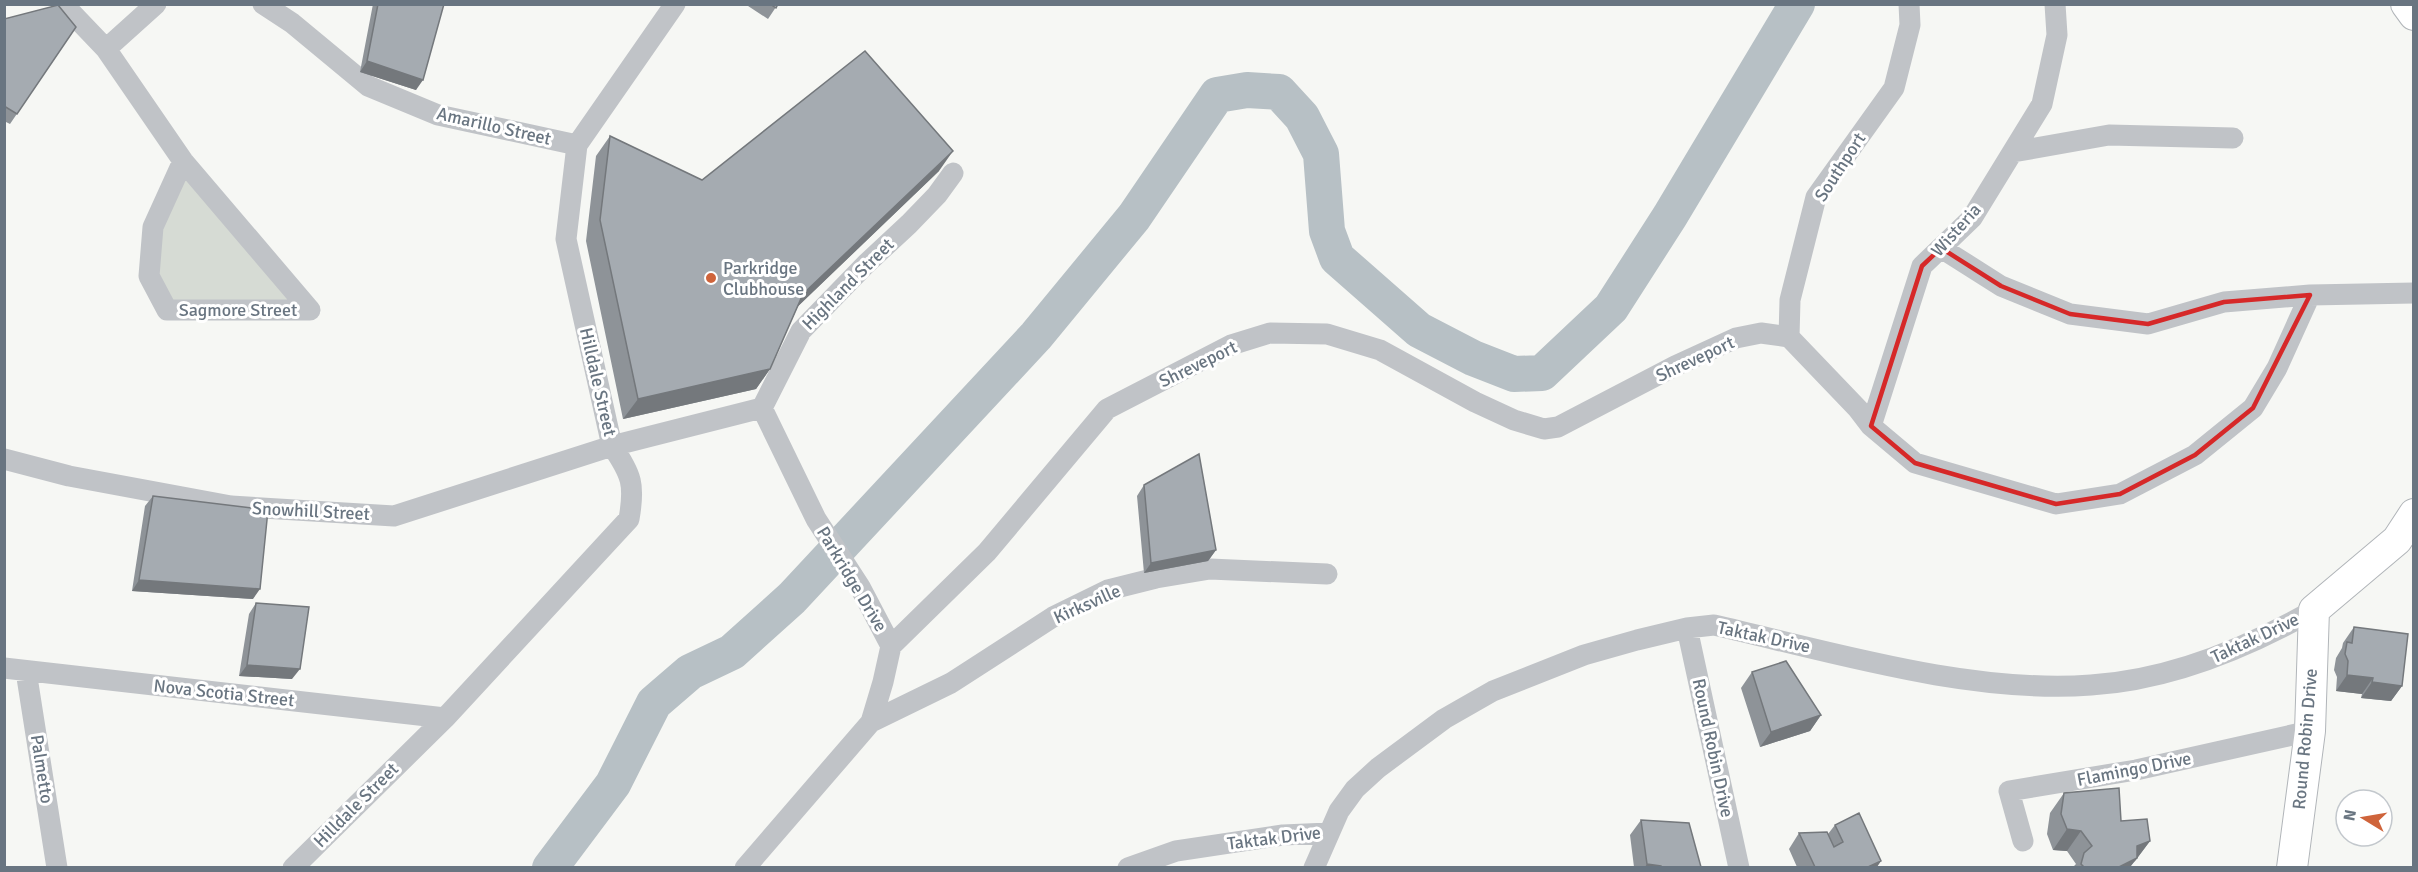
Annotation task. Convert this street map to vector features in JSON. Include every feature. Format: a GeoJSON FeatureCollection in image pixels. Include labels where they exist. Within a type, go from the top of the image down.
{"type":"FeatureCollection","features":[{"type":"Feature","properties":{"kind":"street"},"geometry":{"type":"LineString","coordinates":[[106,50],[156,4]]}},
{"type":"Feature","properties":{"kind":"street","name":"Amarillo Street"},"geometry":{"type":"LineString","coordinates":[[264,4],[292,23],[368,86],[438,115],[577,145]]}},
{"type":"Feature","properties":{"kind":"street","name":"Hilldale Street"},"geometry":{"type":"LineString","coordinates":[[293,867],[445,718],[629,519],[633,496],[628,470],[612,446],[566,239],[577,145],[675,4]]}},
{"type":"Feature","properties":{"kind":"street","name":"Southport"},"geometry":{"type":"LineString","coordinates":[[1789,337],[1790,300],[1816,197],[1894,88],[1910,26],[1909,4]]}},
{"type":"Feature","properties":{"kind":"street","name":"Wisteria"},"geometry":{"type":"LineString","coordinates":[[1871,426],[1923,266],[1972,218],[2042,105],[2057,35],[2055,4]]}},
{"type":"Feature","properties":{"kind":"street"},"geometry":{"type":"LineString","coordinates":[[2406,4],[2414,15]]}},
{"type":"Feature","properties":{"kind":"street","name":"Sagmore Street"},"geometry":{"type":"LineString","coordinates":[[57,8],[106,50],[183,161],[310,310],[167,310],[149,276],[153,227],[183,161]]}},
{"type":"Feature","properties":{"kind":"street"},"geometry":{"type":"LineString","coordinates":[[2013,152],[2109,135],[2233,138]]}},
{"type":"Feature","properties":{"kind":"street","name":"Highland Street"},"geometry":{"type":"LineString","coordinates":[[762,408],[801,331],[937,195],[953,173]]}},
{"type":"Feature","properties":{"kind":"street"},"geometry":{"type":"LineString","coordinates":[[1941,248],[2001,286],[2070,314],[2148,324],[2224,302],[2310,295],[2414,293]]}},
{"type":"Feature","properties":{"kind":"street"},"geometry":{"type":"LineString","coordinates":[[1789,337],[1858,409],[1871,426],[1915,463],[2056,504],[2120,494],[2195,455],[2253,408],[2277,368],[2310,295]]}},
{"type":"Feature","properties":{"kind":"street","name":"Shreveport"},"geometry":{"type":"LineString","coordinates":[[891,646],[987,552],[1107,409],[1232,345],[1270,333],[1327,334],[1380,350],[1475,402],[1514,420],[1544,429],[1558,427],[1675,366],[1736,338],[1761,333],[1789,337]]}},
{"type":"Feature","properties":{"kind":"street"},"geometry":{"type":"LineString","coordinates":[[612,446],[762,408]]}},
{"type":"Feature","properties":{"kind":"street","name":"Parkridge Drive"},"geometry":{"type":"LineString","coordinates":[[745,867],[871,722],[891,646],[860,586],[816,519],[762,408]]}},
{"type":"Feature","properties":{"kind":"street","name":"Snowhill Street"},"geometry":{"type":"LineString","coordinates":[[4,459],[69,476],[231,506],[393,516],[612,446]]}},
{"type":"Feature","properties":{"kind":"street","name":"Taktak Drive"},"geometry":{"type":"LineString","coordinates":[[1128,867],[1176,851],[1283,835],[1329,833],[1339,811],[1355,789],[1378,768],[1444,719],[1493,691],[1584,656],[1687,628],[1714,625],[1890,665],[1991,682],[2092,685],[2147,676],[2215,659],[2269,636],[2314,610],[2397,540],[2414,514]]}},
{"type":"Feature","properties":{"kind":"street","name":"Kirksville"},"geometry":{"type":"LineString","coordinates":[[871,722],[951,683],[1053,617],[1108,590],[1156,578],[1210,569],[1327,574]]}},
{"type":"Feature","properties":{"kind":"street","name":"Round Robin Drive"},"geometry":{"type":"LineString","coordinates":[[2292,867],[2310,730],[2314,610]]}},
{"type":"Feature","properties":{"kind":"street","name":"Round Robin Drive"},"geometry":{"type":"LineString","coordinates":[[1687,628],[1739,867]]}},
{"type":"Feature","properties":{"kind":"street","name":"Nova Scotia Street"},"geometry":{"type":"LineString","coordinates":[[4,668],[445,718]]}},
{"type":"Feature","properties":{"kind":"street","name":"Palmetto"},"geometry":{"type":"LineString","coordinates":[[26,671],[57,867]]}},
{"type":"Feature","properties":{"kind":"street","name":"Flamingo Drive"},"geometry":{"type":"LineString","coordinates":[[2023,841],[2008,791],[2136,770],[2310,730]]}},
{"type":"Feature","properties":{"kind":"street"},"geometry":{"type":"LineString","coordinates":[[1314,867],[1329,833]]}},
{"type":"Feature","properties":{"kind":"highlighted area"},"geometry":{"type":"Polygon","coordinates":[[[1941,248],[2001,286],[2070,314],[2148,324],[2224,302],[2310,295],[2253,408],[2195,455],[2120,494],[2056,504],[1915,463],[1871,426],[1922,266],[1941,248]]]}},
{"type":"Feature","properties":{"kind":"shaded area"},"geometry":{"type":"Polygon","coordinates":[[[183,161],[304,307],[167,310],[149,276],[183,161]]]}},
{"type":"Feature","properties":{"kind":"building"},"geometry":{"type":"Polygon","coordinates":[[[378,4],[444,4],[423,80],[367,61],[378,4]]]}},
{"type":"Feature","properties":{"kind":"building"},"geometry":{"type":"Polygon","coordinates":[[[58,5],[76,27],[17,114],[4,106],[4,19],[58,5]]]}},
{"type":"Feature","properties":{"kind":"building","name":"Parkridge Clubhouse"},"geometry":{"type":"Polygon","coordinates":[[[865,51],[953,151],[803,294],[770,369],[638,399],[600,220],[610,136],[702,180],[865,51]]]}},
{"type":"Feature","properties":{"kind":"building"},"geometry":{"type":"Polygon","coordinates":[[[1199,454],[1216,550],[1151,563],[1144,485],[1199,454]]]}},
{"type":"Feature","properties":{"kind":"building"},"geometry":{"type":"Polygon","coordinates":[[[153,496],[268,510],[260,589],[139,580],[153,496]]]}},
{"type":"Feature","properties":{"kind":"building"},"geometry":{"type":"Polygon","coordinates":[[[256,603],[309,607],[300,669],[247,665],[256,603]]]}},
{"type":"Feature","properties":{"kind":"building"},"geometry":{"type":"Polygon","coordinates":[[[2354,627],[2408,634],[2402,686],[2372,682],[2373,678],[2347,675],[2348,661],[2345,654],[2347,642],[2352,643],[2354,627]]]}},
{"type":"Feature","properties":{"kind":"building"},"geometry":{"type":"Polygon","coordinates":[[[1786,661],[1821,715],[1771,732],[1752,672],[1786,661]]]}},
{"type":"Feature","properties":{"kind":"building"},"geometry":{"type":"Polygon","coordinates":[[[2119,788],[2121,821],[2147,819],[2150,841],[2137,846],[2137,858],[2119,867],[2084,867],[2081,864],[2084,853],[2092,846],[2081,831],[2067,829],[2061,814],[2064,793],[2119,788]]]}},
{"type":"Feature","properties":{"kind":"building"},"geometry":{"type":"Polygon","coordinates":[[[1859,813],[1881,861],[1868,867],[1815,867],[1799,833],[1827,832],[1834,847],[1843,842],[1835,825],[1859,813]]]}},
{"type":"Feature","properties":{"kind":"building"},"geometry":{"type":"Polygon","coordinates":[[[1641,820],[1689,823],[1701,867],[1662,867],[1647,864],[1641,820]]]}},
{"type":"Feature","properties":{"kind":"waterway"},"geometry":{"type":"LineString","coordinates":[[550,868],[613,784],[654,703],[690,672],[732,652],[792,598],[1036,336],[1134,217],[1217,95],[1247,90],[1279,92],[1302,117],[1321,154],[1327,231],[1337,258],[1419,330],[1473,358],[1514,374],[1542,373],[1611,308],[1670,216],[1797,4]]}},
{"type":"Feature","properties":{"kind":"place","name":"Parkridge Clubhouse"},"geometry":{"type":"Point","coordinates":[711,278]}}]}
